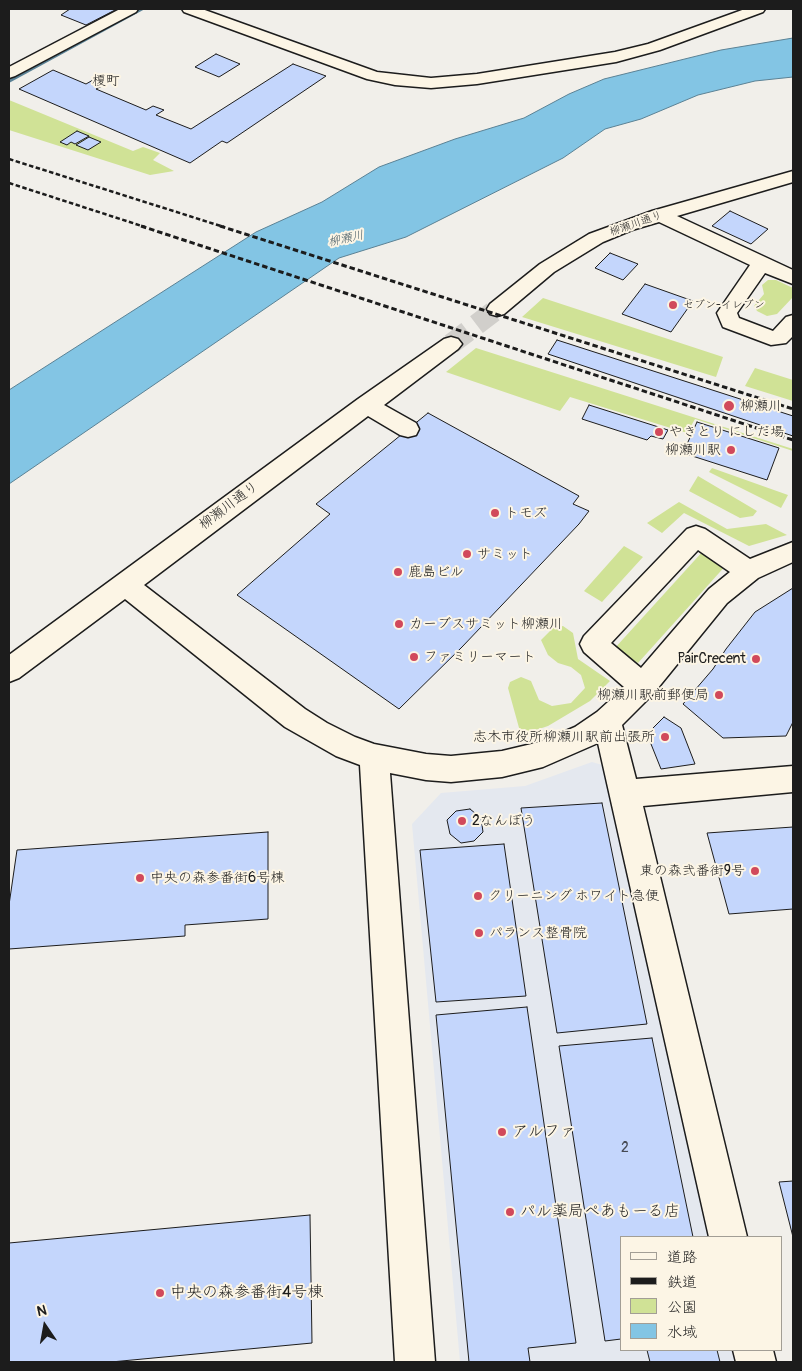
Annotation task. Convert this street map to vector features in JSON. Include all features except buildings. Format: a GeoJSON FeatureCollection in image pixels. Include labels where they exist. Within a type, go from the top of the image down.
{"type":"FeatureCollection","features":[{"type":"Feature","properties":{"kind":"street"},"geometry":{"type":"LineString","coordinates":[[9,73],[131,9]]}},
{"type":"Feature","properties":{"kind":"street"},"geometry":{"type":"LineString","coordinates":[[189,9],[356,70],[394,80],[431,83],[459,81],[590,62],[636,53],[758,9]]}},
{"type":"Feature","properties":{"kind":"street"},"geometry":{"type":"LineString","coordinates":[[553,80],[578,73],[590,62]]}},
{"type":"Feature","properties":{"kind":"street","name":"柳瀬川通り"},"geometry":{"type":"LineString","coordinates":[[497,309],[548,268],[581,246],[608,232],[793,176]]}},
{"type":"Feature","properties":{"kind":"street"},"geometry":{"type":"LineString","coordinates":[[659,216],[792,277]]}},
{"type":"Feature","properties":{"kind":"street"},"geometry":{"type":"LineString","coordinates":[[761,264],[727,313],[730,322],[771,338],[779,338],[793,322]]}},
{"type":"Feature","properties":{"kind":"street","name":"柳瀬川通り"},"geometry":{"type":"LineString","coordinates":[[9,670],[451,344]]}},
{"type":"Feature","properties":{"kind":"street"},"geometry":{"type":"LineString","coordinates":[[366,405],[408,429]]}},
{"type":"Feature","properties":{"kind":"street"},"geometry":{"type":"LineString","coordinates":[[643,686],[593,644],[696,536],[749,571]]}},
{"type":"Feature","properties":{"kind":"street"},"geometry":{"type":"LineString","coordinates":[[124,584],[295,718],[346,747],[374,757],[426,767],[451,769],[502,764],[543,754],[585,736],[607,721],[643,686],[718,596],[749,571],[770,560],[793,552]]}},
{"type":"Feature","properties":{"kind":"street"},"geometry":{"type":"LineString","coordinates":[[607,721],[626,794],[728,1236]]}},
{"type":"Feature","properties":{"kind":"street"},"geometry":{"type":"LineString","coordinates":[[374,757],[415,1362]]}},
{"type":"Feature","properties":{"kind":"street"},"geometry":{"type":"LineString","coordinates":[[626,794],[793,779]]}},
{"type":"Feature","properties":{"kind":"shaded area"},"geometry":{"type":"Polygon","coordinates":[[[592,762],[609,767],[711,1236],[620,1236],[620,1351],[736,1351],[739,1362],[460,1362],[412,824],[441,793],[525,786],[592,762]]]}},
{"type":"Feature","properties":{"kind":"green space"},"geometry":{"type":"Polygon","coordinates":[[[9,100],[133,151],[143,147],[160,153],[153,160],[174,171],[150,175],[9,130],[9,100]]]}},
{"type":"Feature","properties":{"kind":"green space"},"geometry":{"type":"Polygon","coordinates":[[[768,280],[776,280],[793,288],[793,297],[777,314],[767,316],[757,311],[754,306],[764,294],[762,285],[768,280]]]}},
{"type":"Feature","properties":{"kind":"green space"},"geometry":{"type":"Polygon","coordinates":[[[543,298],[723,357],[716,377],[522,317],[543,298]]]}},
{"type":"Feature","properties":{"kind":"green space"},"geometry":{"type":"Polygon","coordinates":[[[476,348],[793,449],[793,451],[695,419],[687,433],[570,397],[560,411],[446,372],[476,348]]]}},
{"type":"Feature","properties":{"kind":"green space"},"geometry":{"type":"Polygon","coordinates":[[[755,368],[793,380],[793,401],[745,386],[755,368]]]}},
{"type":"Feature","properties":{"kind":"green space"},"geometry":{"type":"Polygon","coordinates":[[[712,468],[788,495],[781,508],[709,472],[712,468]]]}},
{"type":"Feature","properties":{"kind":"green space"},"geometry":{"type":"Polygon","coordinates":[[[698,476],[757,511],[753,516],[740,518],[689,491],[698,476]]]}},
{"type":"Feature","properties":{"kind":"green space"},"geometry":{"type":"Polygon","coordinates":[[[679,502],[727,529],[766,524],[787,535],[749,546],[684,513],[662,533],[647,523],[679,502]]]}},
{"type":"Feature","properties":{"kind":"green space"},"geometry":{"type":"Polygon","coordinates":[[[624,546],[643,557],[602,602],[584,591],[624,546]]]}},
{"type":"Feature","properties":{"kind":"green space"},"geometry":{"type":"Polygon","coordinates":[[[704,550],[728,563],[638,663],[614,649],[704,550]]]}},
{"type":"Feature","properties":{"kind":"green space"},"geometry":{"type":"Polygon","coordinates":[[[563,626],[573,633],[578,659],[610,681],[590,701],[548,726],[521,735],[508,688],[510,682],[521,677],[531,681],[539,700],[552,706],[571,703],[585,688],[581,675],[571,667],[558,663],[548,655],[541,640],[553,628],[563,626]]]}},
{"type":"Feature","properties":{"kind":"water"},"geometry":{"type":"Polygon","coordinates":[[[793,38],[793,77],[755,81],[698,95],[641,119],[605,129],[563,158],[406,237],[339,258],[9,484],[9,390],[256,232],[322,202],[379,167],[455,139],[524,118],[569,94],[604,79],[721,50],[793,38]]]}},
{"type":"Feature","properties":{"kind":"waterway"},"geometry":{"type":"LineString","coordinates":[[9,81],[142,9]]}},
{"type":"Feature","properties":{"kind":"tunnel"},"geometry":{"type":"LineString","coordinates":[[451,344],[497,309]]}},
{"type":"Feature","properties":{"kind":"railway"},"geometry":{"type":"LineString","coordinates":[[9,159],[224,227]]}},
{"type":"Feature","properties":{"kind":"railway"},"geometry":{"type":"LineString","coordinates":[[9,183],[145,227]]}},
{"type":"Feature","properties":{"kind":"railway"},"geometry":{"type":"LineString","coordinates":[[141,226],[793,440]]}},
{"type":"Feature","properties":{"kind":"railway"},"geometry":{"type":"LineString","coordinates":[[220,226],[793,409]]}},
{"type":"Feature","properties":{"kind":"place","name":"セブン-イレブン"},"geometry":{"type":"Point","coordinates":[673,305]}},
{"type":"Feature","properties":{"kind":"place","name":"柳瀬川"},"geometry":{"type":"Point","coordinates":[729,406]}},
{"type":"Feature","properties":{"kind":"place","name":"やきとり にしだ場"},"geometry":{"type":"Point","coordinates":[659,432]}},
{"type":"Feature","properties":{"kind":"place","name":"柳瀬川駅"},"geometry":{"type":"Point","coordinates":[731,450]}},
{"type":"Feature","properties":{"kind":"place","name":"トモズ"},"geometry":{"type":"Point","coordinates":[495,513]}},
{"type":"Feature","properties":{"kind":"place","name":"サミット"},"geometry":{"type":"Point","coordinates":[467,554]}},
{"type":"Feature","properties":{"kind":"place","name":"鹿島ビル"},"geometry":{"type":"Point","coordinates":[398,572]}},
{"type":"Feature","properties":{"kind":"place","name":"カーブスサミット柳瀬川"},"geometry":{"type":"Point","coordinates":[399,624]}},
{"type":"Feature","properties":{"kind":"place","name":"ファミリーマート"},"geometry":{"type":"Point","coordinates":[414,657]}},
{"type":"Feature","properties":{"kind":"place","name":"PairCrecent"},"geometry":{"type":"Point","coordinates":[756,659]}},
{"type":"Feature","properties":{"kind":"place","name":"柳瀬川駅前郵便局"},"geometry":{"type":"Point","coordinates":[719,695]}},
{"type":"Feature","properties":{"kind":"place","name":"志木市役所柳瀬川駅前出張所"},"geometry":{"type":"Point","coordinates":[665,737]}},
{"type":"Feature","properties":{"kind":"place","name":"2なんぼう"},"geometry":{"type":"Point","coordinates":[462,821]}},
{"type":"Feature","properties":{"kind":"place","name":"東の森弐番街9号"},"geometry":{"type":"Point","coordinates":[755,871]}},
{"type":"Feature","properties":{"kind":"place","name":"中央の森参番街6号棟"},"geometry":{"type":"Point","coordinates":[140,878]}},
{"type":"Feature","properties":{"kind":"place","name":"クリーニング ホワイト急便"},"geometry":{"type":"Point","coordinates":[478,896]}},
{"type":"Feature","properties":{"kind":"place","name":"パランス整骨院"},"geometry":{"type":"Point","coordinates":[479,933]}},
{"type":"Feature","properties":{"kind":"place","name":"アルファ"},"geometry":{"type":"Point","coordinates":[502,1132]}},
{"type":"Feature","properties":{"kind":"place","name":"パル薬局ぺあもーる店"},"geometry":{"type":"Point","coordinates":[510,1212]}},
{"type":"Feature","properties":{"kind":"place","name":"中央の森参番街4号棟"},"geometry":{"type":"Point","coordinates":[160,1293]}},
{"type":"Feature","properties":{"kind":"district","name":"榎町"},"geometry":{"type":"Point","coordinates":[106,81]}}]}
